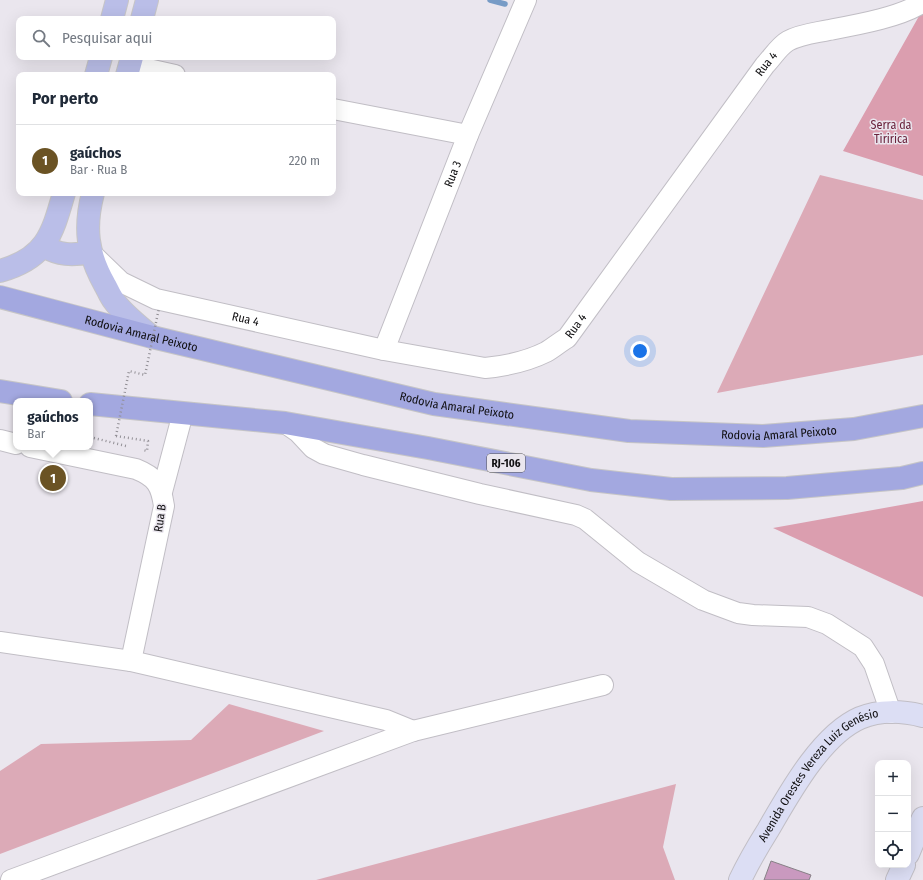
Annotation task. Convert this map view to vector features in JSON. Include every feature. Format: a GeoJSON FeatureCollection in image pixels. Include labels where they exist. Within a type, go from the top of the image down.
{"type":"FeatureCollection","features":[{"type":"Feature","properties":{"kind":"highway","name":"Rodovia Amaral Peixoto"},"geometry":{"type":"LineString","coordinates":[[0,297],[152,337],[434,404],[629,431],[763,436],[854,429],[923,416]]}},
{"type":"Feature","properties":{"kind":"highway"},"geometry":{"type":"LineString","coordinates":[[1,391],[43,398]]}},
{"type":"Feature","properties":{"kind":"highway","name":"RJ-106"},"geometry":{"type":"LineString","coordinates":[[93,404],[285,423],[428,448],[591,480],[671,489],[787,488],[902,478],[923,473]]}},
{"type":"Feature","properties":{"kind":"main road"},"geometry":{"type":"LineString","coordinates":[[113,16],[117,0]]}},
{"type":"Feature","properties":{"kind":"main road"},"geometry":{"type":"LineString","coordinates":[[143,16],[147,0]]}},
{"type":"Feature","properties":{"kind":"main road"},"geometry":{"type":"LineString","coordinates":[[97,72],[100,60]]}},
{"type":"Feature","properties":{"kind":"main road"},"geometry":{"type":"LineString","coordinates":[[0,271],[26,261],[43,246],[50,236],[55,224],[63,196]]}},
{"type":"Feature","properties":{"kind":"main road"},"geometry":{"type":"LineString","coordinates":[[92,196],[88,220],[88,238],[90,252],[97,271],[114,301],[132,320],[152,337]]}},
{"type":"Feature","properties":{"kind":"main road"},"geometry":{"type":"LineString","coordinates":[[43,246],[54,252],[66,255],[78,255],[90,252]]}},
{"type":"Feature","properties":{"kind":"main road","name":"Avenida Orestes Vereza Luiz Genésio"},"geometry":{"type":"LineString","coordinates":[[740,880],[776,816],[801,776],[826,744],[839,732],[859,719],[870,715],[908,713],[923,716]]}},
{"type":"Feature","properties":{"kind":"main road"},"geometry":{"type":"LineString","coordinates":[[911,847],[923,818]]}},
{"type":"Feature","properties":{"kind":"main road"},"geometry":{"type":"LineString","coordinates":[[897,880],[903,868]]}},
{"type":"Feature","properties":{"kind":"street","name":"Rua 3"},"geometry":{"type":"LineString","coordinates":[[384,350],[468,135],[519,13],[526,0]]}},
{"type":"Feature","properties":{"kind":"street","name":"Rua 4"},"geometry":{"type":"LineString","coordinates":[[90,252],[120,282],[156,300],[384,350],[485,368],[500,366],[546,352],[567,338],[765,66],[787,42],[804,35],[900,14],[914,9],[923,2]]}},
{"type":"Feature","properties":{"kind":"street"},"geometry":{"type":"LineString","coordinates":[[129,66],[160,72]]}},
{"type":"Feature","properties":{"kind":"street"},"geometry":{"type":"LineString","coordinates":[[336,110],[468,135]]}},
{"type":"Feature","properties":{"kind":"street"},"geometry":{"type":"LineString","coordinates":[[162,492],[183,413]]}},
{"type":"Feature","properties":{"kind":"street"},"geometry":{"type":"LineString","coordinates":[[285,423],[298,432],[313,448],[324,454],[480,494],[576,515],[585,519],[638,562],[710,603],[738,613],[808,617],[827,624],[862,647],[874,664],[892,713]]}},
{"type":"Feature","properties":{"kind":"street"},"geometry":{"type":"LineString","coordinates":[[0,440],[13,443]]}},
{"type":"Feature","properties":{"kind":"street","name":"Rua B"},"geometry":{"type":"LineString","coordinates":[[44,450],[136,469],[147,474],[155,481],[162,492],[164,506],[131,661]]}},
{"type":"Feature","properties":{"kind":"street"},"geometry":{"type":"LineString","coordinates":[[0,642],[131,661],[386,720],[413,731]]}},
{"type":"Feature","properties":{"kind":"street"},"geometry":{"type":"LineString","coordinates":[[11,880],[413,731],[603,685]]}},
{"type":"Feature","properties":{"kind":"path"},"geometry":{"type":"LineString","coordinates":[[140,449],[147,450],[148,441],[116,436],[129,371],[145,375],[159,308]]}},
{"type":"Feature","properties":{"kind":"path"},"geometry":{"type":"LineString","coordinates":[[93,438],[133,447]]}},
{"type":"Feature","properties":{"kind":"shaded area"},"geometry":{"type":"Polygon","coordinates":[[[820,175],[923,200],[923,355],[717,393],[820,175]]]}},
{"type":"Feature","properties":{"kind":"shaded area"},"geometry":{"type":"Polygon","coordinates":[[[229,704],[324,731],[0,854],[0,771],[41,744],[191,740],[229,704]]]}},
{"type":"Feature","properties":{"kind":"shaded area"},"geometry":{"type":"Polygon","coordinates":[[[676,784],[663,847],[675,880],[316,880],[676,784]]]}},
{"type":"Feature","properties":{"kind":"green space","name":"Serra da Tiririca"},"geometry":{"type":"Polygon","coordinates":[[[923,9],[923,176],[843,151],[923,9]]]}},
{"type":"Feature","properties":{"kind":"green space"},"geometry":{"type":"Polygon","coordinates":[[[923,501],[923,597],[773,528],[923,501]]]}},
{"type":"Feature","properties":{"kind":"building"},"geometry":{"type":"Polygon","coordinates":[[[771,861],[811,875],[809,880],[764,880],[771,861]]]}},
{"type":"Feature","properties":{"kind":"waterway"},"geometry":{"type":"LineString","coordinates":[[490,0],[505,4]]}},
{"type":"Feature","properties":{"kind":"place","name":"gaúchos"},"geometry":{"type":"Point","coordinates":[53,478]}}]}
